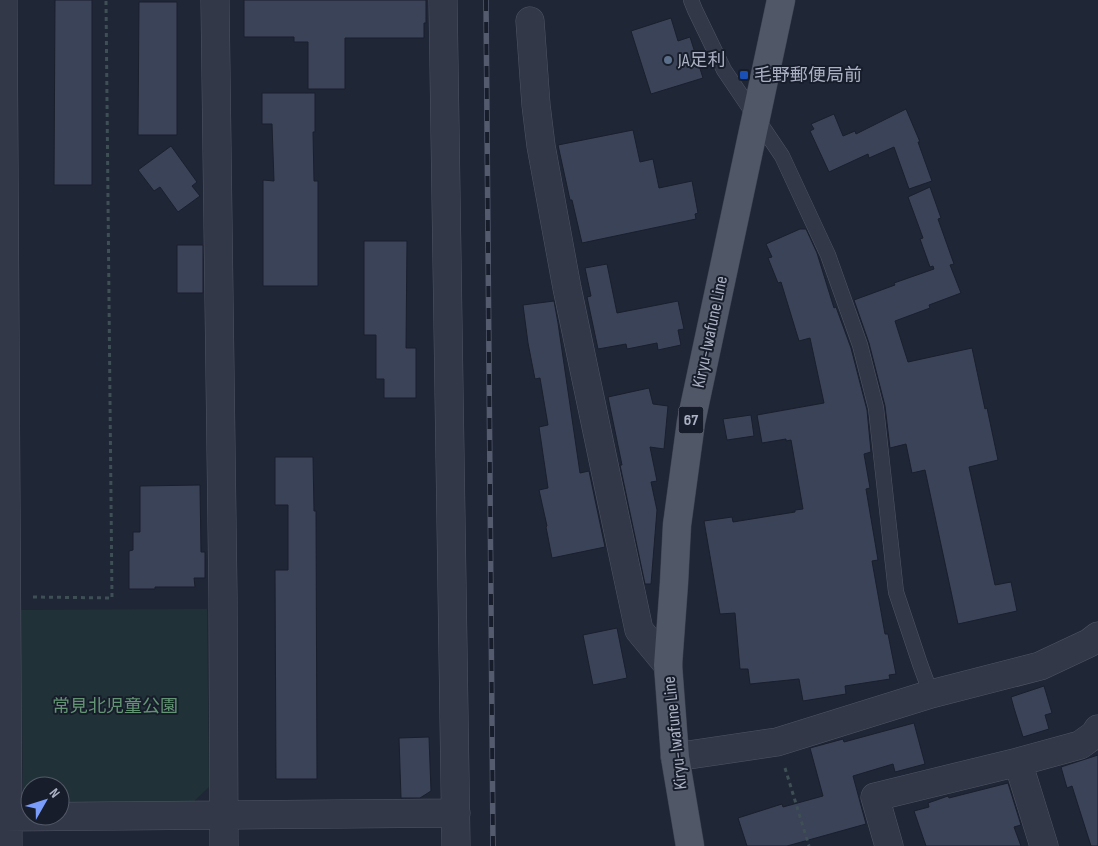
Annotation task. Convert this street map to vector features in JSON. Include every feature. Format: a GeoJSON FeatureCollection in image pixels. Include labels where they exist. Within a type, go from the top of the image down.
{"type":"FeatureCollection","features":[{"type":"Feature","properties":{"kind":"main road","name":"Kiryu-Iwafune Line"},"geometry":{"type":"LineString","coordinates":[[690,846],[675,757],[668,665],[677,525],[691,422],[781,0]]}},
{"type":"Feature","properties":{"kind":"street"},"geometry":{"type":"LineString","coordinates":[[3,0],[7,596],[4,817],[8,846]]}},
{"type":"Feature","properties":{"kind":"street"},"geometry":{"type":"LineString","coordinates":[[215,0],[223,607],[224,846]]}},
{"type":"Feature","properties":{"kind":"street"},"geometry":{"type":"LineString","coordinates":[[443,0],[456,846]]}},
{"type":"Feature","properties":{"kind":"street"},"geometry":{"type":"LineString","coordinates":[[530,20],[541,146],[567,288],[612,508],[639,630],[668,665]]}},
{"type":"Feature","properties":{"kind":"street"},"geometry":{"type":"LineString","coordinates":[[675,757],[777,742],[931,694],[1040,666],[1095,648]]}},
{"type":"Feature","properties":{"kind":"street"},"geometry":{"type":"LineString","coordinates":[[890,846],[875,797],[1080,745],[1094,735],[1098,729]]}},
{"type":"Feature","properties":{"kind":"street"},"geometry":{"type":"LineString","coordinates":[[1018,762],[1044,846]]}},
{"type":"Feature","properties":{"kind":"street"},"geometry":{"type":"LineString","coordinates":[[4,817],[456,813]]}},
{"type":"Feature","properties":{"kind":"lane"},"geometry":{"type":"LineString","coordinates":[[691,0],[694,10],[724,70],[782,156],[828,255],[860,345],[876,408],[896,592],[931,694]]}},
{"type":"Feature","properties":{"kind":"path"},"geometry":{"type":"LineString","coordinates":[[7,596],[112,598],[106,0]]}},
{"type":"Feature","properties":{"kind":"path"},"geometry":{"type":"LineString","coordinates":[[777,742],[809,846]]}},
{"type":"Feature","properties":{"kind":"green space","name":"常見北児童公園"},"geometry":{"type":"Polygon","coordinates":[[[207,609],[209,787],[192,803],[70,804],[70,776],[23,776],[21,610],[207,609]]]}},
{"type":"Feature","properties":{"kind":"building"},"geometry":{"type":"Polygon","coordinates":[[[55,0],[92,0],[92,185],[54,185],[55,0]]]}},
{"type":"Feature","properties":{"kind":"building"},"geometry":{"type":"Polygon","coordinates":[[[244,0],[426,0],[424,38],[345,38],[345,89],[308,89],[308,42],[294,42],[294,37],[244,37],[244,0]]]}},
{"type":"Feature","properties":{"kind":"building"},"geometry":{"type":"Polygon","coordinates":[[[139,2],[177,2],[177,135],[138,135],[139,2]]]}},
{"type":"Feature","properties":{"kind":"building","name":"JA足利"},"geometry":{"type":"Polygon","coordinates":[[[671,18],[678,41],[690,37],[703,78],[651,94],[631,31],[671,18]]]}},
{"type":"Feature","properties":{"kind":"building"},"geometry":{"type":"Polygon","coordinates":[[[262,93],[315,93],[315,132],[313,132],[314,181],[318,181],[318,286],[263,286],[263,180],[274,181],[272,124],[262,124],[262,93]]]}},
{"type":"Feature","properties":{"kind":"building"},"geometry":{"type":"Polygon","coordinates":[[[906,109],[920,142],[918,142],[932,181],[909,189],[894,147],[869,158],[868,154],[829,172],[810,131],[814,129],[811,124],[834,114],[843,136],[855,131],[856,134],[906,109]]]}},
{"type":"Feature","properties":{"kind":"building"},"geometry":{"type":"Polygon","coordinates":[[[633,130],[640,162],[653,159],[659,188],[692,181],[698,213],[695,214],[696,219],[582,243],[558,145],[633,130]]]}},
{"type":"Feature","properties":{"kind":"building"},"geometry":{"type":"Polygon","coordinates":[[[171,146],[197,182],[192,186],[200,196],[178,212],[160,187],[154,191],[138,170],[171,146]]]}},
{"type":"Feature","properties":{"kind":"building"},"geometry":{"type":"Polygon","coordinates":[[[930,187],[941,218],[938,219],[954,264],[950,265],[961,293],[929,305],[930,308],[895,321],[908,362],[972,348],[998,460],[969,467],[995,585],[1011,582],[1017,611],[958,624],[925,470],[912,473],[906,444],[890,448],[885,406],[869,343],[854,300],[934,269],[933,266],[930,267],[920,239],[923,238],[908,197],[930,187]]]}},
{"type":"Feature","properties":{"kind":"building"},"geometry":{"type":"Polygon","coordinates":[[[800,229],[806,229],[817,253],[834,308],[836,307],[851,348],[867,410],[871,452],[864,454],[870,488],[866,489],[878,560],[872,561],[885,634],[888,634],[896,674],[889,675],[890,679],[845,686],[846,694],[803,701],[799,679],[750,684],[748,669],[740,669],[735,613],[720,614],[704,521],[732,517],[733,522],[803,509],[791,440],[786,441],[786,439],[762,443],[757,415],[824,403],[810,338],[799,341],[781,282],[778,283],[768,258],[772,257],[766,244],[800,229]]]}},
{"type":"Feature","properties":{"kind":"building"},"geometry":{"type":"Polygon","coordinates":[[[364,241],[407,241],[406,348],[416,348],[416,398],[384,398],[384,379],[376,379],[376,335],[364,335],[364,241]]]}},
{"type":"Feature","properties":{"kind":"building"},"geometry":{"type":"Polygon","coordinates":[[[177,245],[203,245],[203,293],[177,293],[177,245]]]}},
{"type":"Feature","properties":{"kind":"building"},"geometry":{"type":"Polygon","coordinates":[[[607,264],[617,313],[678,301],[684,329],[678,330],[681,345],[658,350],[657,343],[627,349],[626,344],[598,349],[587,297],[591,296],[585,268],[607,264]]]}},
{"type":"Feature","properties":{"kind":"building"},"geometry":{"type":"Polygon","coordinates":[[[554,301],[580,473],[589,471],[605,547],[552,558],[539,490],[548,488],[539,427],[548,425],[540,378],[535,379],[523,305],[554,301]]]}},
{"type":"Feature","properties":{"kind":"building"},"geometry":{"type":"Polygon","coordinates":[[[649,388],[653,404],[668,406],[664,449],[650,447],[657,481],[651,482],[657,510],[651,584],[645,584],[608,397],[649,388]]]}},
{"type":"Feature","properties":{"kind":"building"},"geometry":{"type":"Polygon","coordinates":[[[751,415],[754,436],[727,440],[723,419],[751,415]]]}},
{"type":"Feature","properties":{"kind":"building"},"geometry":{"type":"Polygon","coordinates":[[[275,457],[313,457],[314,511],[316,511],[317,779],[276,779],[275,570],[288,570],[288,505],[275,505],[275,457]]]}},
{"type":"Feature","properties":{"kind":"building"},"geometry":{"type":"Polygon","coordinates":[[[200,485],[201,552],[205,552],[205,578],[194,578],[195,587],[129,589],[129,551],[133,550],[133,532],[140,532],[140,486],[200,485]]]}},
{"type":"Feature","properties":{"kind":"building"},"geometry":{"type":"Polygon","coordinates":[[[617,628],[627,678],[593,685],[583,635],[617,628]]]}},
{"type":"Feature","properties":{"kind":"building"},"geometry":{"type":"Polygon","coordinates":[[[1044,686],[1052,713],[1045,715],[1049,729],[1023,737],[1011,697],[1044,686]]]}},
{"type":"Feature","properties":{"kind":"building"},"geometry":{"type":"Polygon","coordinates":[[[914,723],[925,764],[895,772],[893,764],[853,776],[866,824],[787,846],[747,846],[738,818],[782,804],[783,807],[823,796],[810,748],[843,739],[844,742],[914,723]]]}},
{"type":"Feature","properties":{"kind":"building"},"geometry":{"type":"Polygon","coordinates":[[[429,737],[431,791],[420,798],[401,798],[399,738],[429,737]]]}},
{"type":"Feature","properties":{"kind":"building"},"geometry":{"type":"Polygon","coordinates":[[[1098,755],[1098,846],[1091,846],[1072,786],[1067,788],[1061,767],[1098,755]]]}},
{"type":"Feature","properties":{"kind":"building"},"geometry":{"type":"Polygon","coordinates":[[[1008,783],[1021,825],[1014,827],[1021,846],[926,846],[914,811],[929,807],[928,803],[948,796],[949,798],[1008,783]]]}},
{"type":"Feature","properties":{"kind":"railway"},"geometry":{"type":"LineString","coordinates":[[486,0],[493,846]]}},
{"type":"Feature","properties":{"kind":"place","name":"JA足利"},"geometry":{"type":"Point","coordinates":[668,60]}},
{"type":"Feature","properties":{"kind":"place","name":"毛野郵便局前"},"geometry":{"type":"Point","coordinates":[744,75]}}]}
